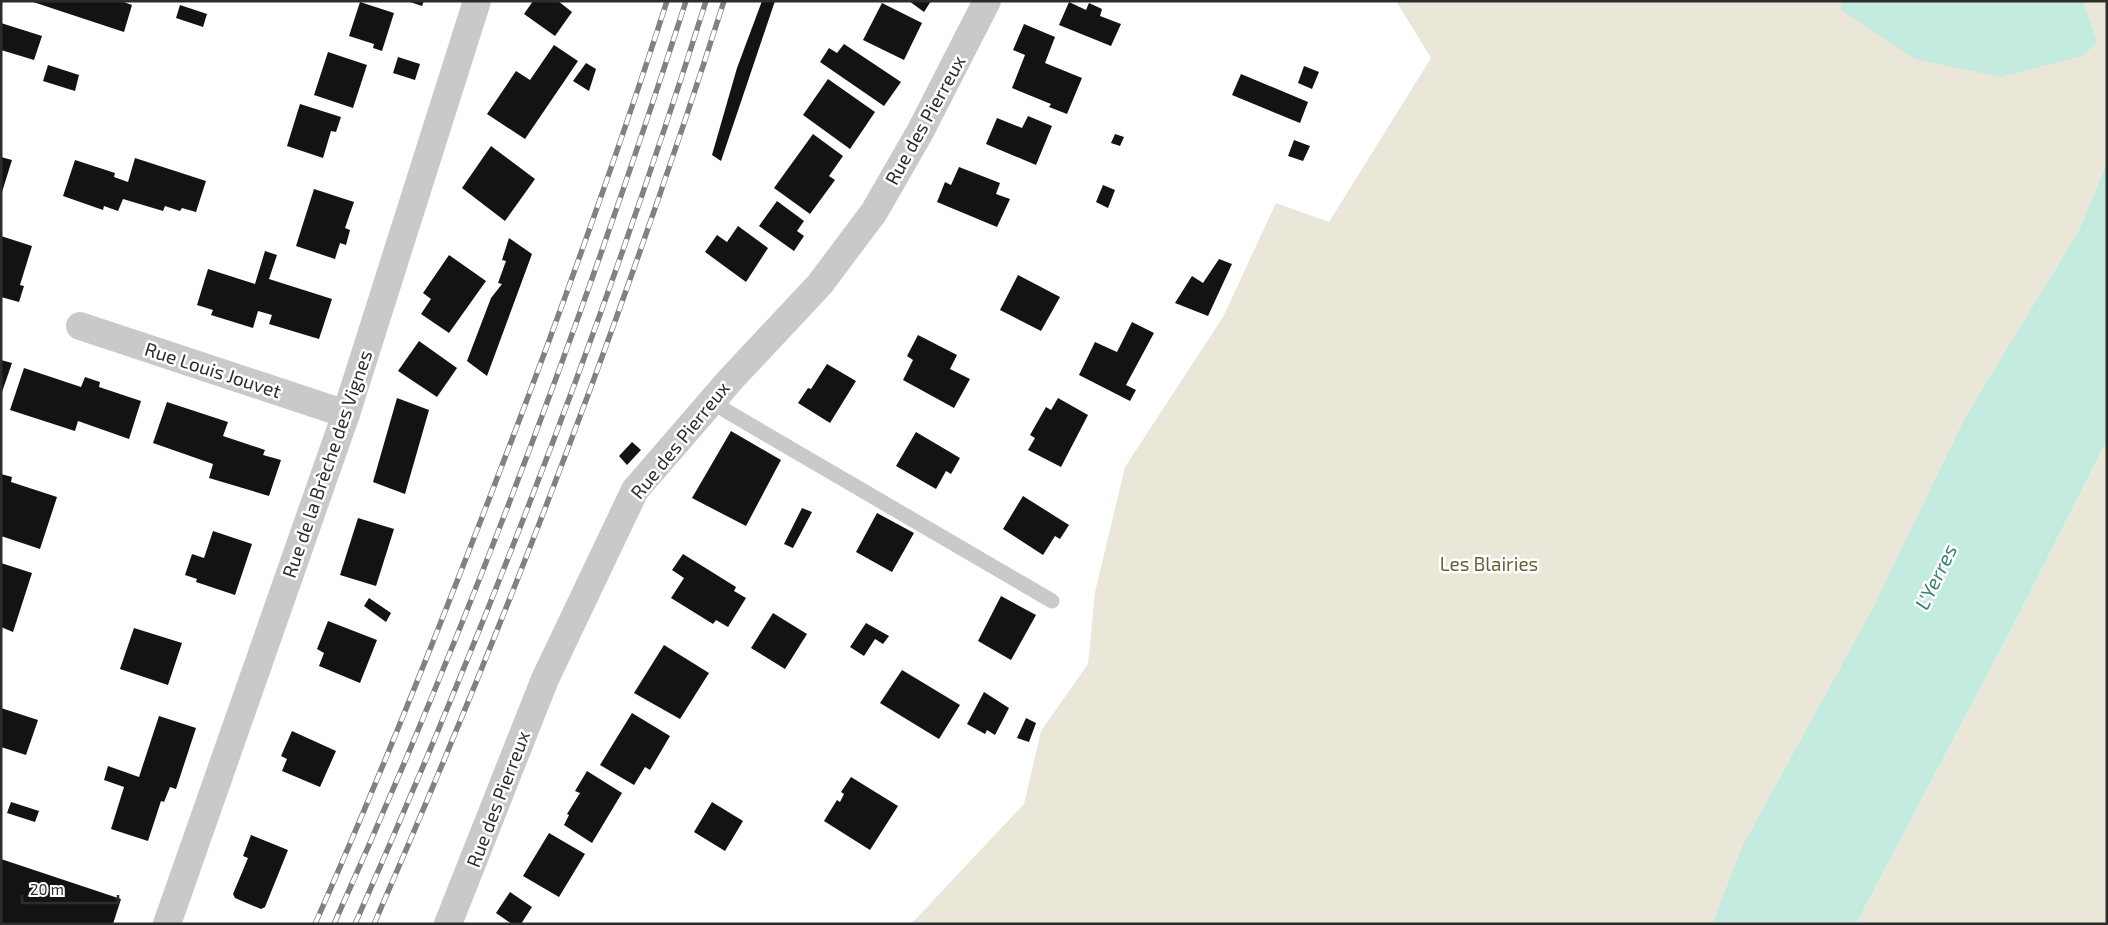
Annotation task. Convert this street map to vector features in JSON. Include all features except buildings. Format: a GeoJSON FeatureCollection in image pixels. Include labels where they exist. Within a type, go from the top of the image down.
{"type":"FeatureCollection","features":[{"type":"Feature","properties":{"kind":"street","name":"Rue de la Brèche des Vignes"},"geometry":{"type":"LineString","coordinates":[[167,924],[346,414],[476,1]]}},
{"type":"Feature","properties":{"kind":"street","name":"Rue des Pierreux"},"geometry":{"type":"LineString","coordinates":[[448,924],[545,679],[635,490],[712,400],[820,284],[874,212],[920,132],[987,1]]}},
{"type":"Feature","properties":{"kind":"street","name":"Rue Louis Jouvet"},"geometry":{"type":"LineString","coordinates":[[80,326],[346,414]]}},
{"type":"Feature","properties":{"kind":"lane"},"geometry":{"type":"LineString","coordinates":[[712,400],[728,412],[1052,601]]}},
{"type":"Feature","properties":{"kind":"green space","name":"Les Blairies"},"geometry":{"type":"Polygon","coordinates":[[[1396,1],[2107,1],[2107,162],[2079,230],[1965,417],[1871,611],[1742,846],[1712,924],[911,924],[1024,804],[1041,731],[1088,664],[1095,592],[1125,467],[1223,317],[1276,203],[1329,222],[1431,58],[1396,1]]]}},
{"type":"Feature","properties":{"kind":"green space"},"geometry":{"type":"Polygon","coordinates":[[[2107,440],[2107,924],[1856,924],[2016,620],[2107,440]]]}},
{"type":"Feature","properties":{"kind":"water"},"geometry":{"type":"Polygon","coordinates":[[[1840,1],[2083,1],[2097,43],[2082,56],[2000,77],[1915,59],[1842,11],[1840,1]]]}},
{"type":"Feature","properties":{"kind":"water","name":"L'Yerres"},"geometry":{"type":"Polygon","coordinates":[[[2107,162],[2107,440],[2016,620],[1856,924],[1712,924],[1742,846],[1871,611],[1965,417],[2079,230],[2107,162]]]}},
{"type":"Feature","properties":{"kind":"railway"},"geometry":{"type":"LineString","coordinates":[[315,924],[396,734],[498,476],[598,206],[667,1]]}},
{"type":"Feature","properties":{"kind":"railway"},"geometry":{"type":"LineString","coordinates":[[334,924],[432,697],[523,467],[607,235],[686,1]]}},
{"type":"Feature","properties":{"kind":"railway"},"geometry":{"type":"LineString","coordinates":[[355,924],[452,697],[587,352],[668,118],[706,1]]}},
{"type":"Feature","properties":{"kind":"railway"},"geometry":{"type":"LineString","coordinates":[[374,924],[470,697],[561,467],[646,235],[724,1]]}}]}
